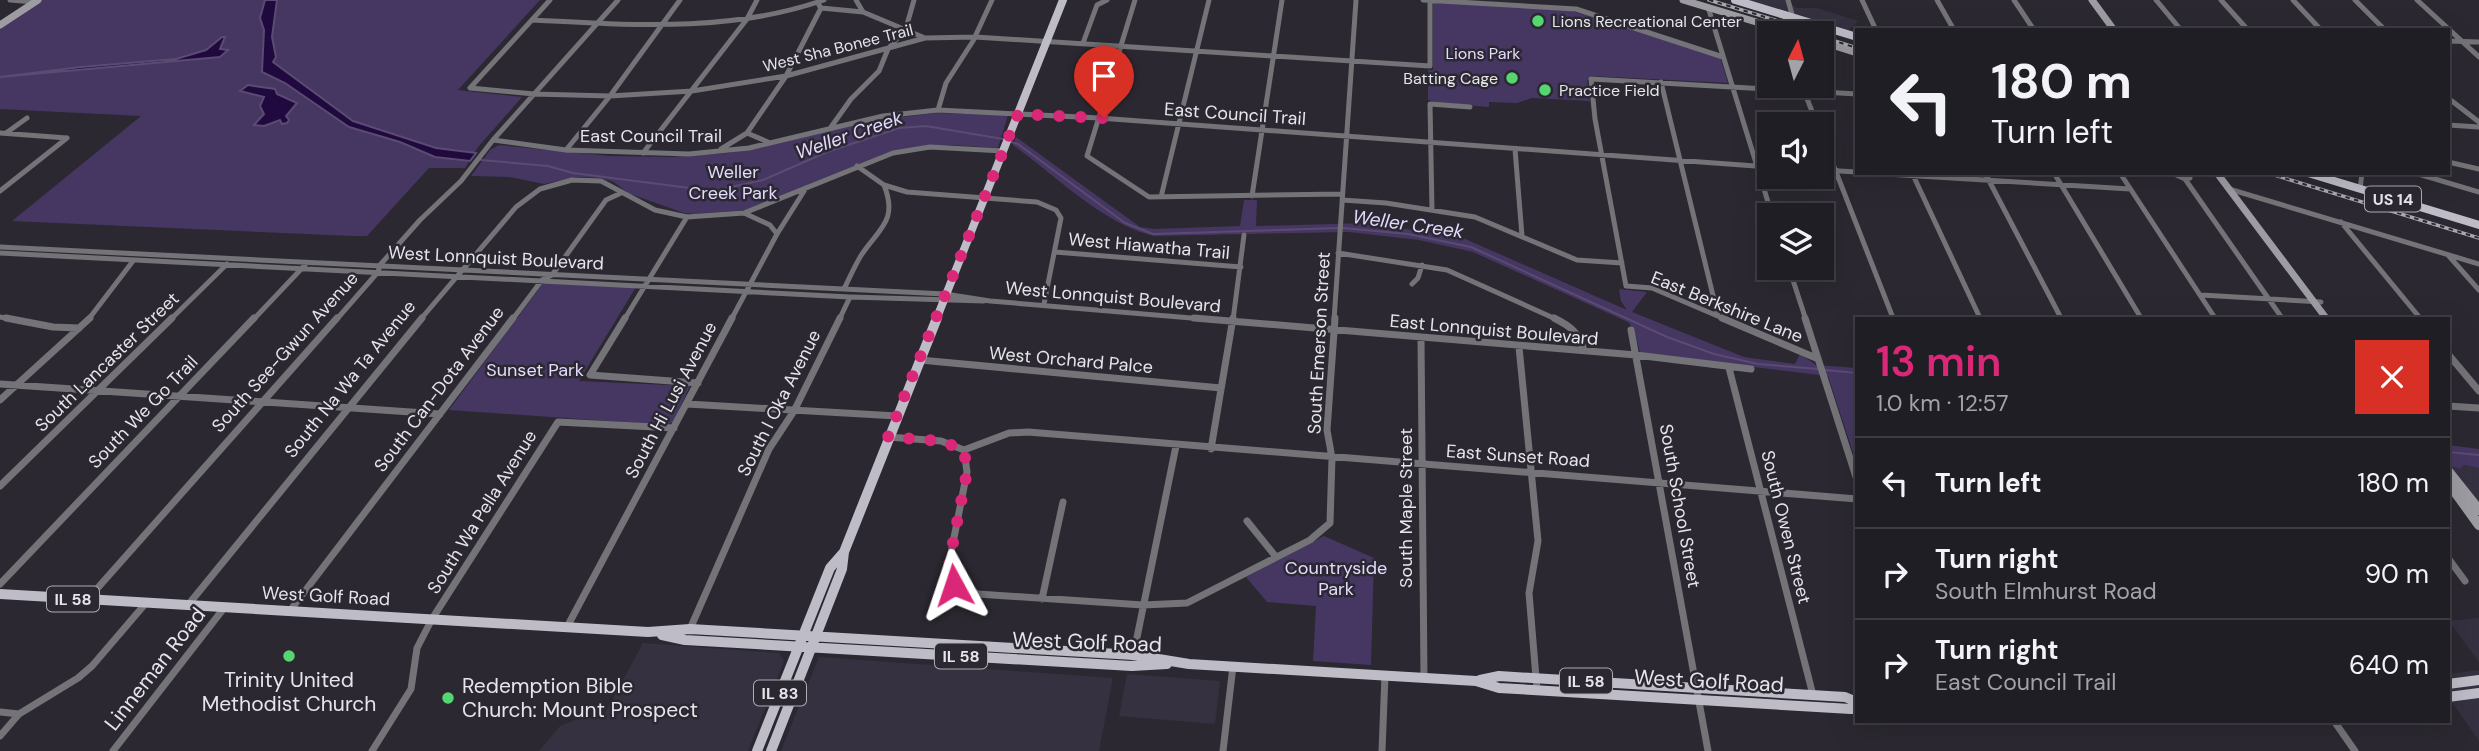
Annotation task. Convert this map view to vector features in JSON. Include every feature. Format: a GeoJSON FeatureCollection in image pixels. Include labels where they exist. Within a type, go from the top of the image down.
{"type":"FeatureCollection","features":[{"type":"Feature","properties":{"kind":"main road","name":"IL 83"},"geometry":{"type":"LineString","coordinates":[[757,751],[842,569],[844,552],[888,437],[1063,0]]}},
{"type":"Feature","properties":{"kind":"main road"},"geometry":{"type":"LineString","coordinates":[[1683,0],[1757,22]]}},
{"type":"Feature","properties":{"kind":"main road"},"geometry":{"type":"LineString","coordinates":[[1735,0],[1855,36]]}},
{"type":"Feature","properties":{"kind":"main road"},"geometry":{"type":"LineString","coordinates":[[2092,0],[2113,28]]}},
{"type":"Feature","properties":{"kind":"main road"},"geometry":{"type":"LineString","coordinates":[[0,25],[36,1]]}},
{"type":"Feature","properties":{"kind":"main road"},"geometry":{"type":"LineString","coordinates":[[1834,46],[1855,52]]}},
{"type":"Feature","properties":{"kind":"main road"},"geometry":{"type":"LineString","coordinates":[[2219,175],[2234,190]]}},
{"type":"Feature","properties":{"kind":"main road"},"geometry":{"type":"LineString","coordinates":[[2225,175],[2325,317]]}},
{"type":"Feature","properties":{"kind":"main road","name":"US 14"},"geometry":{"type":"LineString","coordinates":[[2314,175],[2479,225]]}},
{"type":"Feature","properties":{"kind":"main road"},"geometry":{"type":"LineString","coordinates":[[2317,302],[2332,317]]}},
{"type":"Feature","properties":{"kind":"main road"},"geometry":{"type":"LineString","coordinates":[[2451,481],[2479,510]]}},
{"type":"Feature","properties":{"kind":"main road"},"geometry":{"type":"LineString","coordinates":[[2451,481],[2479,524]]}},
{"type":"Feature","properties":{"kind":"main road","name":"West Golf Road"},"geometry":{"type":"LineString","coordinates":[[0,594],[650,632],[690,629],[808,641],[1476,681],[1499,688],[1536,684],[1697,694],[1851,709],[1855,705]]}},
{"type":"Feature","properties":{"kind":"main road","name":"West Golf Road"},"geometry":{"type":"LineString","coordinates":[[650,632],[685,640],[808,641]]}},
{"type":"Feature","properties":{"kind":"main road","name":"IL 83"},"geometry":{"type":"LineString","coordinates":[[771,751],[808,641]]}},
{"type":"Feature","properties":{"kind":"main road"},"geometry":{"type":"LineString","coordinates":[[2450,684],[2479,680]]}},
{"type":"Feature","properties":{"kind":"main road"},"geometry":{"type":"LineString","coordinates":[[2450,697],[2479,693]]}},
{"type":"Feature","properties":{"kind":"main road","name":"West Golf Road"},"geometry":{"type":"LineString","coordinates":[[1697,694],[1813,695],[1845,697],[1855,702]]}},
{"type":"Feature","properties":{"kind":"street"},"geometry":{"type":"LineString","coordinates":[[10,0],[36,1]]}},
{"type":"Feature","properties":{"kind":"street"},"geometry":{"type":"LineString","coordinates":[[532,20],[550,0]]}},
{"type":"Feature","properties":{"kind":"street","name":"South See-Gwun Avenue"},"geometry":{"type":"LineString","coordinates":[[87,600],[420,220],[461,181],[493,140],[618,0]]}},
{"type":"Feature","properties":{"kind":"street"},"geometry":{"type":"LineString","coordinates":[[566,149],[610,96],[680,0]]}},
{"type":"Feature","properties":{"kind":"street"},"geometry":{"type":"LineString","coordinates":[[643,153],[747,19],[757,0]]}},
{"type":"Feature","properties":{"kind":"street"},"geometry":{"type":"LineString","coordinates":[[716,152],[747,133],[786,76],[819,5],[824,0]]}},
{"type":"Feature","properties":{"kind":"street"},"geometry":{"type":"LineString","coordinates":[[856,0],[863,12]]}},
{"type":"Feature","properties":{"kind":"street"},"geometry":{"type":"LineString","coordinates":[[831,127],[851,99],[879,71],[888,49],[906,28],[914,0]]}},
{"type":"Feature","properties":{"kind":"street"},"geometry":{"type":"LineString","coordinates":[[938,110],[943,86],[975,37],[978,24],[992,0]]}},
{"type":"Feature","properties":{"kind":"street"},"geometry":{"type":"LineString","coordinates":[[1083,43],[1097,5],[1107,0]]}},
{"type":"Feature","properties":{"kind":"street"},"geometry":{"type":"LineString","coordinates":[[1135,0],[1087,156],[1143,194],[1161,197],[1342,197],[1432,210],[1475,217],[1577,260],[1622,263],[1595,120],[1591,79],[1757,88]]}},
{"type":"Feature","properties":{"kind":"street"},"geometry":{"type":"LineString","coordinates":[[1161,197],[1209,0]]}},
{"type":"Feature","properties":{"kind":"street"},"geometry":{"type":"LineString","coordinates":[[1252,196],[1282,0]]}},
{"type":"Feature","properties":{"kind":"street","name":"South Emerson Street"},"geometry":{"type":"LineString","coordinates":[[964,450],[967,472],[949,563],[954,585],[978,594],[1143,605],[1187,603],[1310,540],[1329,523],[1332,458],[1327,430],[1356,0]]}},
{"type":"Feature","properties":{"kind":"street"},"geometry":{"type":"LineString","coordinates":[[1423,0],[1495,2],[1576,9],[1723,57]]}},
{"type":"Feature","properties":{"kind":"street","name":"West Sha Bonee Trail"},"geometry":{"type":"LineString","coordinates":[[532,20],[470,88],[534,94],[610,96],[692,91],[786,76],[925,38],[975,37],[1120,45],[1430,66],[1430,0]]}},
{"type":"Feature","properties":{"kind":"street"},"geometry":{"type":"LineString","coordinates":[[1575,0],[1576,9]]}},
{"type":"Feature","properties":{"kind":"street"},"geometry":{"type":"LineString","coordinates":[[1788,0],[1793,18]]}},
{"type":"Feature","properties":{"kind":"street"},"geometry":{"type":"LineString","coordinates":[[1862,0],[1875,28]]}},
{"type":"Feature","properties":{"kind":"street"},"geometry":{"type":"LineString","coordinates":[[1937,0],[1953,28]]}},
{"type":"Feature","properties":{"kind":"street"},"geometry":{"type":"LineString","coordinates":[[2014,0],[2033,28]]}},
{"type":"Feature","properties":{"kind":"street"},"geometry":{"type":"LineString","coordinates":[[2157,0],[2179,28]]}},
{"type":"Feature","properties":{"kind":"street"},"geometry":{"type":"LineString","coordinates":[[2221,0],[2246,28]]}},
{"type":"Feature","properties":{"kind":"street"},"geometry":{"type":"LineString","coordinates":[[2293,0],[2319,28]]}},
{"type":"Feature","properties":{"kind":"street"},"geometry":{"type":"LineString","coordinates":[[2355,0],[2383,28]]}},
{"type":"Feature","properties":{"kind":"street"},"geometry":{"type":"LineString","coordinates":[[2417,0],[2447,28]]}},
{"type":"Feature","properties":{"kind":"street"},"geometry":{"type":"LineString","coordinates":[[532,20],[661,25],[747,19],[819,5],[863,12],[925,38]]}},
{"type":"Feature","properties":{"kind":"street"},"geometry":{"type":"LineString","coordinates":[[1708,8],[1757,166]]}},
{"type":"Feature","properties":{"kind":"street"},"geometry":{"type":"LineString","coordinates":[[2450,31],[2479,57]]}},
{"type":"Feature","properties":{"kind":"street"},"geometry":{"type":"LineString","coordinates":[[2450,41],[2479,42]]}},
{"type":"Feature","properties":{"kind":"street"},"geometry":{"type":"LineString","coordinates":[[1661,82],[1718,316]]}},
{"type":"Feature","properties":{"kind":"street"},"geometry":{"type":"LineString","coordinates":[[1834,93],[1855,94]]}},
{"type":"Feature","properties":{"kind":"street"},"geometry":{"type":"LineString","coordinates":[[2450,100],[2479,125]]}},
{"type":"Feature","properties":{"kind":"street"},"geometry":{"type":"LineString","coordinates":[[1432,210],[1430,104],[1470,107]]}},
{"type":"Feature","properties":{"kind":"street","name":"East Council Trail"},"geometry":{"type":"LineString","coordinates":[[493,140],[566,149],[643,153],[716,152],[771,143],[883,116],[938,110],[1099,118],[1757,166]]}},
{"type":"Feature","properties":{"kind":"street"},"geometry":{"type":"LineString","coordinates":[[3,133],[27,118]]}},
{"type":"Feature","properties":{"kind":"street"},"geometry":{"type":"LineString","coordinates":[[2450,125],[2479,125]]}},
{"type":"Feature","properties":{"kind":"street"},"geometry":{"type":"LineString","coordinates":[[1,189],[67,138],[3,133]]}},
{"type":"Feature","properties":{"kind":"street"},"geometry":{"type":"LineString","coordinates":[[747,133],[758,140],[771,143]]}},
{"type":"Feature","properties":{"kind":"street"},"geometry":{"type":"LineString","coordinates":[[542,279],[552,275],[606,200],[621,193],[640,200],[655,210],[687,217],[744,213],[892,153],[918,148],[1004,149]]}},
{"type":"Feature","properties":{"kind":"street"},"geometry":{"type":"LineString","coordinates":[[1516,149],[1522,236]]}},
{"type":"Feature","properties":{"kind":"street"},"geometry":{"type":"LineString","coordinates":[[2450,162],[2479,169]]}},
{"type":"Feature","properties":{"kind":"street"},"geometry":{"type":"LineString","coordinates":[[857,166],[884,185],[907,192],[1037,202],[1056,210],[1060,218],[1044,304]]}},
{"type":"Feature","properties":{"kind":"street"},"geometry":{"type":"LineString","coordinates":[[1855,172],[1835,171],[1893,317]]}},
{"type":"Feature","properties":{"kind":"street"},"geometry":{"type":"LineString","coordinates":[[1980,317],[1913,175],[2130,189]]}},
{"type":"Feature","properties":{"kind":"street"},"geometry":{"type":"LineString","coordinates":[[1986,175],[2060,317]]}},
{"type":"Feature","properties":{"kind":"street"},"geometry":{"type":"LineString","coordinates":[[2054,175],[2140,317]]}},
{"type":"Feature","properties":{"kind":"street"},"geometry":{"type":"LineString","coordinates":[[2121,175],[2214,317]]}},
{"type":"Feature","properties":{"kind":"street"},"geometry":{"type":"LineString","coordinates":[[2360,189],[2362,175]]}},
{"type":"Feature","properties":{"kind":"street"},"geometry":{"type":"LineString","coordinates":[[2422,175],[2479,192]]}},
{"type":"Feature","properties":{"kind":"street"},"geometry":{"type":"LineString","coordinates":[[2186,176],[2281,317]]}},
{"type":"Feature","properties":{"kind":"street","name":"South Na Wa Ta Avenue"},"geometry":{"type":"LineString","coordinates":[[187,606],[346,408],[516,207],[550,185],[572,180],[592,180],[610,185],[621,193]]}},
{"type":"Feature","properties":{"kind":"street"},"geometry":{"type":"LineString","coordinates":[[850,297],[844,289],[861,256],[888,217],[890,198],[884,185]]}},
{"type":"Feature","properties":{"kind":"street","name":"South Hi Lusi Avenue"},"geometry":{"type":"LineString","coordinates":[[567,627],[777,234],[806,188]]}},
{"type":"Feature","properties":{"kind":"street"},"geometry":{"type":"LineString","coordinates":[[2234,190],[2479,264]]}},
{"type":"Feature","properties":{"kind":"street"},"geometry":{"type":"LineString","coordinates":[[890,198],[907,192]]}},
{"type":"Feature","properties":{"kind":"street"},"geometry":{"type":"LineString","coordinates":[[744,213],[771,225],[777,234]]}},
{"type":"Feature","properties":{"kind":"street"},"geometry":{"type":"LineString","coordinates":[[687,217],[590,375],[698,383]]}},
{"type":"Feature","properties":{"kind":"street"},"geometry":{"type":"LineString","coordinates":[[2341,222],[2419,317]]}},
{"type":"Feature","properties":{"kind":"street"},"geometry":{"type":"LineString","coordinates":[[1211,449],[1233,321],[1244,235]]}},
{"type":"Feature","properties":{"kind":"street","name":"West Lonnquist Boulevard"},"geometry":{"type":"LineString","coordinates":[[0,247],[233,258],[456,276],[844,289],[1233,321]]}},
{"type":"Feature","properties":{"kind":"street","name":"West Hiawatha Trail"},"geometry":{"type":"LineString","coordinates":[[1055,252],[1241,267]]}},
{"type":"Feature","properties":{"kind":"street","name":"West Lonnquist Boulevard"},"geometry":{"type":"LineString","coordinates":[[0,253],[306,265]]}},
{"type":"Feature","properties":{"kind":"street"},"geometry":{"type":"LineString","coordinates":[[1338,253],[1447,270],[1567,324],[1581,337],[1584,352]]}},
{"type":"Feature","properties":{"kind":"street"},"geometry":{"type":"LineString","coordinates":[[0,400],[101,306],[118,278],[139,254]]}},
{"type":"Feature","properties":{"kind":"street"},"geometry":{"type":"LineString","coordinates":[[2448,255],[2479,290]]}},
{"type":"Feature","properties":{"kind":"street","name":"South Lancaster Street"},"geometry":{"type":"LineString","coordinates":[[0,486],[233,258]]}},
{"type":"Feature","properties":{"kind":"street","name":"East Berkshire Lane"},"geometry":{"type":"LineString","coordinates":[[1622,263],[1626,286],[1652,288],[1816,358]]}},
{"type":"Feature","properties":{"kind":"street","name":"South We Go Trail"},"geometry":{"type":"LineString","coordinates":[[0,584],[306,265]]}},
{"type":"Feature","properties":{"kind":"street"},"geometry":{"type":"LineString","coordinates":[[1412,284],[1423,265]]}},
{"type":"Feature","properties":{"kind":"street","name":"West Lonnquist Boulevard"},"geometry":{"type":"LineString","coordinates":[[379,269],[552,275],[748,292],[944,298]]}},
{"type":"Feature","properties":{"kind":"street","name":"South Can-Dota Avenue"},"geometry":{"type":"LineString","coordinates":[[289,612],[542,279]]}},
{"type":"Feature","properties":{"kind":"street"},"geometry":{"type":"LineString","coordinates":[[1793,280],[1855,474]]}},
{"type":"Feature","properties":{"kind":"street"},"geometry":{"type":"LineString","coordinates":[[2200,295],[2317,302]]}},
{"type":"Feature","properties":{"kind":"street","name":"South I Oka Avenue"},"geometry":{"type":"LineString","coordinates":[[690,629],[769,449],[794,411],[850,297]]}},
{"type":"Feature","properties":{"kind":"street"},"geometry":{"type":"LineString","coordinates":[[0,317],[53,327],[79,328]]}},
{"type":"Feature","properties":{"kind":"street","name":"East Lonnquist Boulevard"},"geometry":{"type":"LineString","coordinates":[[1233,321],[1636,355],[1751,369]]}},
{"type":"Feature","properties":{"kind":"street","name":"South School Street"},"geometry":{"type":"LineString","coordinates":[[1631,330],[1709,751]]}},
{"type":"Feature","properties":{"kind":"street","name":"South Maple Street"},"geometry":{"type":"LineString","coordinates":[[1421,338],[1423,678]]}},
{"type":"Feature","properties":{"kind":"street"},"geometry":{"type":"LineString","coordinates":[[1519,347],[1538,541],[1529,593],[1536,684]]}},
{"type":"Feature","properties":{"kind":"street"},"geometry":{"type":"LineString","coordinates":[[2450,356],[2479,391]]}},
{"type":"Feature","properties":{"kind":"street","name":"West Orchard Palce"},"geometry":{"type":"LineString","coordinates":[[919,360],[1221,387]]}},
{"type":"Feature","properties":{"kind":"street","name":"South Owen Street"},"geometry":{"type":"LineString","coordinates":[[1729,368],[1813,695]]}},
{"type":"Feature","properties":{"kind":"street"},"geometry":{"type":"LineString","coordinates":[[0,384],[96,393],[440,414]]}},
{"type":"Feature","properties":{"kind":"street"},"geometry":{"type":"LineString","coordinates":[[687,404],[897,416]]}},
{"type":"Feature","properties":{"kind":"street"},"geometry":{"type":"LineString","coordinates":[[2450,406],[2479,408]]}},
{"type":"Feature","properties":{"kind":"street","name":"South Wa Pella Avenue"},"geometry":{"type":"LineString","coordinates":[[372,751],[411,689],[417,648],[432,620],[558,422],[674,428]]}},
{"type":"Feature","properties":{"kind":"street","name":"East Sunset Road"},"geometry":{"type":"LineString","coordinates":[[964,450],[1009,433],[1028,432],[1211,449],[1855,499]]}},
{"type":"Feature","properties":{"kind":"street"},"geometry":{"type":"LineString","coordinates":[[888,437],[941,441],[964,450]]}},
{"type":"Feature","properties":{"kind":"street"},"geometry":{"type":"LineString","coordinates":[[1133,660],[1176,446]]}},
{"type":"Feature","properties":{"kind":"street"},"geometry":{"type":"LineString","coordinates":[[1042,599],[1063,502]]}},
{"type":"Feature","properties":{"kind":"street"},"geometry":{"type":"LineString","coordinates":[[1247,521],[1276,557]]}},
{"type":"Feature","properties":{"kind":"street"},"geometry":{"type":"LineString","coordinates":[[2450,561],[2465,581]]}},
{"type":"Feature","properties":{"kind":"street"},"geometry":{"type":"LineString","coordinates":[[0,736],[19,714],[78,678],[146,603]]}},
{"type":"Feature","properties":{"kind":"street","name":"Linneman Road"},"geometry":{"type":"LineString","coordinates":[[113,751],[224,608]]}},
{"type":"Feature","properties":{"kind":"street"},"geometry":{"type":"LineString","coordinates":[[1223,751],[1233,666]]}},
{"type":"Feature","properties":{"kind":"street"},"geometry":{"type":"LineString","coordinates":[[1382,751],[1385,675]]}},
{"type":"Feature","properties":{"kind":"street"},"geometry":{"type":"LineString","coordinates":[[0,712],[19,714]]}},
{"type":"Feature","properties":{"kind":"street"},"geometry":{"type":"LineString","coordinates":[[2335,723],[2355,751]]}},
{"type":"Feature","properties":{"kind":"shaded area"},"geometry":{"type":"Polygon","coordinates":[[[265,0],[277,0],[272,37],[276,57],[273,62],[353,121],[436,148],[476,153],[470,161],[435,157],[400,142],[349,127],[285,83],[262,72],[264,30],[260,18],[265,0]]]}},
{"type":"Feature","properties":{"kind":"shaded area"},"geometry":{"type":"Polygon","coordinates":[[[1745,0],[1785,0],[1797,8],[1817,8],[1858,21],[1848,31],[1834,27],[1834,21],[1815,21],[1745,0]]]}},
{"type":"Feature","properties":{"kind":"shaded area"},"geometry":{"type":"Polygon","coordinates":[[[225,37],[220,49],[228,50],[220,57],[0,77],[176,59],[206,50],[225,37]]]}},
{"type":"Feature","properties":{"kind":"shaded area"},"geometry":{"type":"Polygon","coordinates":[[[248,85],[275,89],[277,94],[297,103],[286,116],[289,120],[287,123],[282,124],[280,120],[264,126],[254,125],[264,114],[260,106],[264,97],[240,91],[248,85]]]}},
{"type":"Feature","properties":{"kind":"shaded area"},"geometry":{"type":"Polygon","coordinates":[[[2464,465],[2479,468],[2479,533],[2450,495],[2450,466],[2460,469],[2464,465]]]}},
{"type":"Feature","properties":{"kind":"shaded area"},"geometry":{"type":"Polygon","coordinates":[[[2479,618],[2479,662],[2450,622],[2479,618]]]}},
{"type":"Feature","properties":{"kind":"shaded area"},"geometry":{"type":"Polygon","coordinates":[[[643,643],[779,653],[784,661],[748,751],[539,751],[560,726],[580,718],[603,717],[643,643]]]}},
{"type":"Feature","properties":{"kind":"shaded area"},"geometry":{"type":"Polygon","coordinates":[[[819,657],[1113,678],[1099,751],[781,751],[819,657]]]}},
{"type":"Feature","properties":{"kind":"shaded area"},"geometry":{"type":"Polygon","coordinates":[[[2479,670],[2479,741],[2450,699],[2450,674],[2479,670]]]}},
{"type":"Feature","properties":{"kind":"shaded area"},"geometry":{"type":"Polygon","coordinates":[[[1127,674],[1220,681],[1215,724],[1119,716],[1127,674]]]}},
{"type":"Feature","properties":{"kind":"green space"},"geometry":{"type":"Polygon","coordinates":[[[41,0],[540,0],[458,90],[522,97],[478,147],[465,168],[429,168],[367,236],[352,236],[12,221],[141,116],[0,109],[0,27],[41,0]]]}},
{"type":"Feature","properties":{"kind":"green space","name":"Lions Park"},"geometry":{"type":"Polygon","coordinates":[[[1433,2],[1569,10],[1720,57],[1728,83],[1592,76],[1587,81],[1590,101],[1532,98],[1517,103],[1489,102],[1489,107],[1438,103],[1428,100],[1428,70],[1433,70],[1433,2]]]}},
{"type":"Feature","properties":{"kind":"green space","name":"Weller Creek Park"},"geometry":{"type":"Polygon","coordinates":[[[936,113],[1008,115],[998,148],[952,145],[895,150],[747,210],[684,213],[628,193],[614,182],[601,178],[577,177],[544,184],[510,177],[471,176],[490,150],[499,145],[609,156],[672,157],[728,153],[759,148],[859,122],[936,113]]]}},
{"type":"Feature","properties":{"kind":"green space","name":"Weller Creek"},"geometry":{"type":"Polygon","coordinates":[[[1016,137],[1140,227],[1154,229],[1240,226],[1244,200],[1257,200],[1256,226],[1368,223],[1463,238],[1627,310],[1621,301],[1619,289],[1647,292],[1632,312],[1744,357],[1795,364],[1800,354],[1816,365],[1855,368],[1855,459],[1828,376],[1640,353],[1634,329],[1628,322],[1473,252],[1419,240],[1348,232],[1154,236],[1135,230],[1098,210],[1013,145],[1016,137]]]}},
{"type":"Feature","properties":{"kind":"green space","name":"Sunset Park"},"geometry":{"type":"Polygon","coordinates":[[[544,282],[636,287],[579,381],[690,386],[673,422],[666,425],[449,410],[544,282]]]}},
{"type":"Feature","properties":{"kind":"green space"},"geometry":{"type":"Polygon","coordinates":[[[2450,445],[2479,449],[2479,468],[2464,465],[2460,469],[2450,466],[2450,445]]]}},
{"type":"Feature","properties":{"kind":"green space","name":"Countryside Park"},"geometry":{"type":"Polygon","coordinates":[[[1324,536],[1374,558],[1371,665],[1313,661],[1316,606],[1267,602],[1246,577],[1324,536]]]}},
{"type":"Feature","properties":{"kind":"waterway","name":"Weller Creek"},"geometry":{"type":"LineString","coordinates":[[481,160],[548,166],[573,173],[713,191],[763,180],[827,152],[899,128],[926,126],[1003,139]]}},
{"type":"Feature","properties":{"kind":"waterway","name":"Weller Creek"},"geometry":{"type":"LineString","coordinates":[[1011,142],[1018,144],[1125,223],[1153,234],[1338,228]]}},
{"type":"Feature","properties":{"kind":"waterway","name":"Weller Creek"},"geometry":{"type":"LineString","coordinates":[[1343,228],[1408,234],[1471,247],[1667,337],[1714,354],[1758,364],[1819,369]]}},
{"type":"Feature","properties":{"kind":"waterway","name":"Weller Creek"},"geometry":{"type":"LineString","coordinates":[[1825,370],[1855,373]]}},
{"type":"Feature","properties":{"kind":"waterway","name":"Weller Creek"},"geometry":{"type":"LineString","coordinates":[[2450,452],[2479,455]]}},
{"type":"Feature","properties":{"kind":"railway"},"geometry":{"type":"LineString","coordinates":[[1709,0],[1778,21]]}},
{"type":"Feature","properties":{"kind":"railway"},"geometry":{"type":"LineString","coordinates":[[1834,41],[1855,47]]}},
{"type":"Feature","properties":{"kind":"railway"},"geometry":{"type":"LineString","coordinates":[[2274,175],[2479,238]]}},
{"type":"Feature","properties":{"kind":"place","name":"Lions Recreational Center"},"geometry":{"type":"Point","coordinates":[1538,21]}},
{"type":"Feature","properties":{"kind":"place","name":"Batting Cage"},"geometry":{"type":"Point","coordinates":[1512,78]}},
{"type":"Feature","properties":{"kind":"place","name":"Practice Field"},"geometry":{"type":"Point","coordinates":[1545,90]}},
{"type":"Feature","properties":{"kind":"place","name":"Trinity United Methodist Church"},"geometry":{"type":"Point","coordinates":[289,656]}},
{"type":"Feature","properties":{"kind":"place","name":"Redemption Bible Church: Mount Prospect"},"geometry":{"type":"Point","coordinates":[448,698]}},
{"type":"Feature","properties":{"kind":"route"},"geometry":{"type":"LineString","coordinates":[[954,585],[949,563],[967,472],[964,450],[941,441],[888,437],[1018,114],[1104,118]]}}]}
